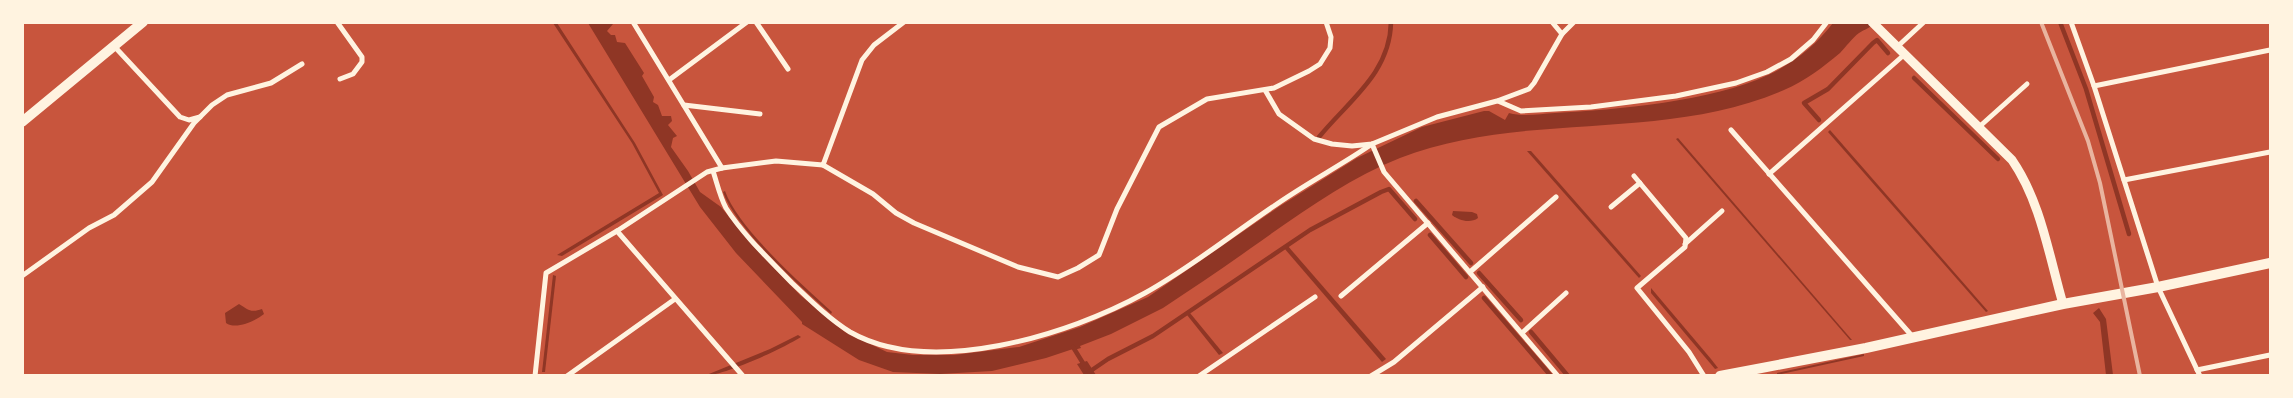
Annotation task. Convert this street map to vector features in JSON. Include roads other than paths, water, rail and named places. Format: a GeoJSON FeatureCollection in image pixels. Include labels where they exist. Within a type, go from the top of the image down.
{"type":"FeatureCollection","features":[{"type":"Feature","properties":{"kind":"main road"},"geometry":{"type":"LineString","coordinates":[[22,122],[143,22]]}},
{"type":"Feature","properties":{"kind":"main road"},"geometry":{"type":"LineString","coordinates":[[1720,376],[1866,348],[1912,336],[2063,304],[2158,287],[2270,263]]}},
{"type":"Feature","properties":{"kind":"street"},"geometry":{"type":"LineString","coordinates":[[337,22],[362,57],[362,62],[353,74],[340,79]]}},
{"type":"Feature","properties":{"kind":"street"},"geometry":{"type":"LineString","coordinates":[[633,22],[722,168]]}},
{"type":"Feature","properties":{"kind":"street"},"geometry":{"type":"LineString","coordinates":[[669,80],[748,22]]}},
{"type":"Feature","properties":{"kind":"street"},"geometry":{"type":"LineString","coordinates":[[756,22],[788,69]]}},
{"type":"Feature","properties":{"kind":"street"},"geometry":{"type":"LineString","coordinates":[[823,165],[862,60],[874,45],[904,22]]}},
{"type":"Feature","properties":{"kind":"street"},"geometry":{"type":"LineString","coordinates":[[535,376],[546,273],[617,232],[682,188],[710,172],[722,168],[776,161],[823,165],[873,194],[896,213],[914,223],[1018,267],[1058,277],[1078,268],[1099,255],[1117,209],[1159,127],[1208,100],[1266,90],[1286,83],[1320,64],[1330,48],[1331,37],[1326,22]]}},
{"type":"Feature","properties":{"kind":"street"},"geometry":{"type":"LineString","coordinates":[[1552,22],[1562,34]]}},
{"type":"Feature","properties":{"kind":"street"},"geometry":{"type":"LineString","coordinates":[[710,172],[725,207],[740,227],[804,294],[830,317],[851,332],[889,347],[921,351],[954,351],[1000,346],[1029,340],[1096,316],[1145,293],[1276,204],[1373,147],[1437,117],[1497,101],[1532,87],[1562,34],[1574,22]]}},
{"type":"Feature","properties":{"kind":"street"},"geometry":{"type":"LineString","coordinates":[[1497,101],[1521,111],[1581,108],[1676,96],[1717,87],[1754,78],[1781,65],[1812,40],[1827,22]]}},
{"type":"Feature","properties":{"kind":"street"},"geometry":{"type":"LineString","coordinates":[[1897,47],[1924,22]]}},
{"type":"Feature","properties":{"kind":"street"},"geometry":{"type":"LineString","coordinates":[[2071,22],[2094,86],[2158,287],[2198,373],[2270,355]]}},
{"type":"Feature","properties":{"kind":"street"},"geometry":{"type":"LineString","coordinates":[[1874,24],[2012,160],[2024,177],[2032,195],[2063,304]]}},
{"type":"Feature","properties":{"kind":"street"},"geometry":{"type":"LineString","coordinates":[[114,46],[180,117],[190,120],[200,117]]}},
{"type":"Feature","properties":{"kind":"street"},"geometry":{"type":"LineString","coordinates":[[2094,86],[2270,50]]}},
{"type":"Feature","properties":{"kind":"street"},"geometry":{"type":"LineString","coordinates":[[1769,174],[1905,54]]}},
{"type":"Feature","properties":{"kind":"street"},"geometry":{"type":"LineString","coordinates":[[22,276],[89,228],[114,215],[152,182],[200,117],[228,95],[271,83],[302,64]]}},
{"type":"Feature","properties":{"kind":"street"},"geometry":{"type":"LineString","coordinates":[[1979,127],[2027,84]]}},
{"type":"Feature","properties":{"kind":"street"},"geometry":{"type":"LineString","coordinates":[[1266,90],[1279,114],[1314,139],[1332,144],[1373,147]]}},
{"type":"Feature","properties":{"kind":"street"},"geometry":{"type":"LineString","coordinates":[[684,105],[760,114]]}},
{"type":"Feature","properties":{"kind":"street"},"geometry":{"type":"LineString","coordinates":[[1731,130],[1912,336]]}},
{"type":"Feature","properties":{"kind":"street"},"geometry":{"type":"LineString","coordinates":[[1373,147],[1384,172],[1558,376]]}},
{"type":"Feature","properties":{"kind":"street"},"geometry":{"type":"LineString","coordinates":[[2124,180],[2270,152]]}},
{"type":"Feature","properties":{"kind":"street"},"geometry":{"type":"LineString","coordinates":[[1634,176],[1686,238],[1685,247],[1637,288],[1689,352],[1704,376]]}},
{"type":"Feature","properties":{"kind":"street"},"geometry":{"type":"LineString","coordinates":[[1611,207],[1640,182]]}},
{"type":"Feature","properties":{"kind":"street"},"geometry":{"type":"LineString","coordinates":[[1470,272],[1556,197]]}},
{"type":"Feature","properties":{"kind":"street"},"geometry":{"type":"LineString","coordinates":[[1685,244],[1722,211]]}},
{"type":"Feature","properties":{"kind":"street"},"geometry":{"type":"LineString","coordinates":[[1342,296],[1428,223]]}},
{"type":"Feature","properties":{"kind":"street"},"geometry":{"type":"LineString","coordinates":[[617,232],[743,376]]}},
{"type":"Feature","properties":{"kind":"street"},"geometry":{"type":"LineString","coordinates":[[1371,376],[1394,362],[1483,287]]}},
{"type":"Feature","properties":{"kind":"street"},"geometry":{"type":"LineString","coordinates":[[1522,333],[1566,293]]}},
{"type":"Feature","properties":{"kind":"street"},"geometry":{"type":"LineString","coordinates":[[1199,376],[1315,297]]}},
{"type":"Feature","properties":{"kind":"street"},"geometry":{"type":"LineString","coordinates":[[567,376],[675,299]]}},
{"type":"Feature","properties":{"kind":"waterway"},"geometry":{"type":"LineString","coordinates":[[1319,137],[1366,86],[1375,72],[1389,40],[1391,22]]}},
{"type":"Feature","properties":{"kind":"waterway"},"geometry":{"type":"LineString","coordinates":[[2060,22],[2086,89],[2129,234]]}},
{"type":"Feature","properties":{"kind":"waterway"},"geometry":{"type":"LineString","coordinates":[[1819,120],[1804,103],[1828,89],[1877,40],[1888,53]]}},
{"type":"Feature","properties":{"kind":"waterway"},"geometry":{"type":"LineString","coordinates":[[1914,78],[1998,159]]}},
{"type":"Feature","properties":{"kind":"waterway"},"geometry":{"type":"LineString","coordinates":[[1089,372],[1108,359],[1153,336],[1310,230],[1381,192],[1389,189],[1415,219]]}},
{"type":"Feature","properties":{"kind":"waterway"},"geometry":{"type":"LineString","coordinates":[[1416,201],[1471,263]]}},
{"type":"Feature","properties":{"kind":"waterway"},"geometry":{"type":"LineString","coordinates":[[1430,235],[1466,277]]}},
{"type":"Feature","properties":{"kind":"waterway"},"geometry":{"type":"LineString","coordinates":[[1479,273],[1521,320]]}},
{"type":"Feature","properties":{"kind":"waterway"},"geometry":{"type":"LineString","coordinates":[[1484,298],[1551,376]]}},
{"type":"Feature","properties":{"kind":"waterway"},"geometry":{"type":"LineString","coordinates":[[1531,332],[1568,376]]}},
{"type":"Feature","properties":{"kind":"waterway"},"geometry":{"type":"LineString","coordinates":[[1073,347],[1091,376]]}},
{"type":"Feature","properties":{"kind":"railway"},"geometry":{"type":"LineString","coordinates":[[2041,22],[2088,141],[2100,183],[2140,376]]}}]}
